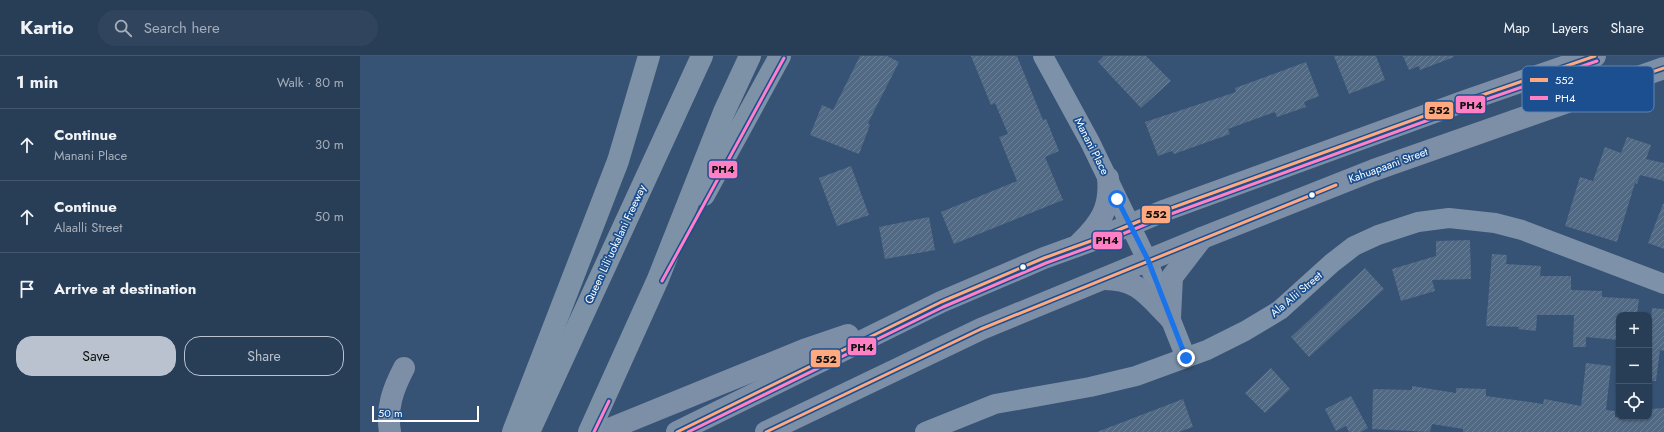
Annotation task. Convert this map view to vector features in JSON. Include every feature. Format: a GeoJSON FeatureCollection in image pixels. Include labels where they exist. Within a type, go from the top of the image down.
{"type":"FeatureCollection","features":[{"type":"Feature","properties":{"kind":"highway"},"geometry":{"type":"LineString","coordinates":[[513,432],[618,161],[649,56]]}},
{"type":"Feature","properties":{"kind":"highway"},"geometry":{"type":"LineString","coordinates":[[589,432],[658,280],[724,112],[750,56]]}},
{"type":"Feature","properties":{"kind":"highway"},"geometry":{"type":"LineString","coordinates":[[658,280],[780,56]]}},
{"type":"Feature","properties":{"kind":"highway","name":"Queen Liliʻuokalani Freeway"},"geometry":{"type":"LineString","coordinates":[[528,432],[699,63]]}},
{"type":"Feature","properties":{"kind":"main road"},"geometry":{"type":"LineString","coordinates":[[1566,66],[1595,56]]}},
{"type":"Feature","properties":{"kind":"main road","name":"Kahuapaani Street"},"geometry":{"type":"LineString","coordinates":[[1654,72],[1664,68]]}},
{"type":"Feature","properties":{"kind":"main road"},"geometry":{"type":"LineString","coordinates":[[677,432],[942,302],[1044,258],[1129,225],[1522,81]]}},
{"type":"Feature","properties":{"kind":"main road","name":"Kahuapaani Street"},"geometry":{"type":"LineString","coordinates":[[766,432],[980,330],[1148,260],[1374,170],[1539,112]]}},
{"type":"Feature","properties":{"kind":"main road"},"geometry":{"type":"LineString","coordinates":[[1077,246],[1094,230],[1105,209],[1110,193],[1108,178]]}},
{"type":"Feature","properties":{"kind":"main road"},"geometry":{"type":"LineString","coordinates":[[1170,318],[1172,277],[1202,238]]}},
{"type":"Feature","properties":{"kind":"main road"},"geometry":{"type":"LineString","coordinates":[[1104,279],[1118,279],[1138,286],[1170,318]]}},
{"type":"Feature","properties":{"kind":"main road"},"geometry":{"type":"LineString","coordinates":[[602,432],[804,350],[942,302]]}},
{"type":"Feature","properties":{"kind":"main road"},"geometry":{"type":"LineString","coordinates":[[390,432],[389,404],[395,386],[404,368]]}},
{"type":"Feature","properties":{"kind":"street","name":"Manani Place"},"geometry":{"type":"LineString","coordinates":[[1043,56],[1108,178],[1129,225],[1148,260],[1186,358]]}},
{"type":"Feature","properties":{"kind":"street","name":"Ala Alii Street"},"geometry":{"type":"LineString","coordinates":[[925,432],[995,404],[1090,387],[1136,376],[1186,358],[1245,331],[1280,310],[1332,263],[1354,246],[1396,229],[1429,220],[1460,218],[1482,220],[1509,226],[1664,284]]}},
{"type":"Feature","properties":{"kind":"building"},"geometry":{"type":"Polygon","coordinates":[[[860,56],[887,56],[899,62],[868,123],[870,125],[859,154],[810,135],[822,105],[833,110],[860,56]]]}},
{"type":"Feature","properties":{"kind":"building"},"geometry":{"type":"Polygon","coordinates":[[[971,56],[1017,56],[1043,120],[1046,119],[1059,151],[1045,157],[1063,200],[954,244],[941,212],[1017,181],[999,137],[1008,134],[995,103],[991,105],[971,56]]]}},
{"type":"Feature","properties":{"kind":"building"},"geometry":{"type":"Polygon","coordinates":[[[1104,56],[1146,56],[1171,81],[1141,108],[1098,62],[1104,56]]]}},
{"type":"Feature","properties":{"kind":"building"},"geometry":{"type":"Polygon","coordinates":[[[1334,56],[1376,56],[1385,80],[1349,94],[1334,56]]]}},
{"type":"Feature","properties":{"kind":"building"},"geometry":{"type":"Polygon","coordinates":[[[1403,56],[1454,57],[1420,70],[1419,66],[1409,70],[1403,56]]]}},
{"type":"Feature","properties":{"kind":"building"},"geometry":{"type":"Polygon","coordinates":[[[1306,62],[1319,96],[1304,102],[1306,107],[1277,117],[1275,112],[1228,129],[1230,134],[1174,154],[1172,151],[1158,156],[1145,122],[1236,92],[1235,88],[1306,62]]]}},
{"type":"Feature","properties":{"kind":"building"},"geometry":{"type":"Polygon","coordinates":[[[1627,137],[1651,145],[1646,159],[1664,163],[1664,181],[1640,175],[1637,184],[1635,183],[1617,242],[1565,226],[1580,177],[1593,181],[1605,147],[1621,153],[1627,137]]]}},
{"type":"Feature","properties":{"kind":"building"},"geometry":{"type":"Polygon","coordinates":[[[851,166],[869,215],[837,226],[819,178],[851,166]]]}},
{"type":"Feature","properties":{"kind":"building"},"geometry":{"type":"Polygon","coordinates":[[[1664,204],[1664,249],[1648,243],[1664,204]]]}},
{"type":"Feature","properties":{"kind":"building"},"geometry":{"type":"Polygon","coordinates":[[[929,217],[935,250],[885,259],[879,227],[929,217]]]}},
{"type":"Feature","properties":{"kind":"building"},"geometry":{"type":"Polygon","coordinates":[[[1470,240],[1471,279],[1432,280],[1435,291],[1401,301],[1392,269],[1436,256],[1436,241],[1470,240]]]}},
{"type":"Feature","properties":{"kind":"building"},"geometry":{"type":"Polygon","coordinates":[[[1492,254],[1507,255],[1506,264],[1541,266],[1540,276],[1571,276],[1571,290],[1602,291],[1602,297],[1639,299],[1637,312],[1616,312],[1616,340],[1586,337],[1586,347],[1573,347],[1574,315],[1537,315],[1536,331],[1518,329],[1519,327],[1486,326],[1492,254]]]}},
{"type":"Feature","properties":{"kind":"building"},"geometry":{"type":"Polygon","coordinates":[[[1365,268],[1384,289],[1309,357],[1291,337],[1365,268]]]}},
{"type":"Feature","properties":{"kind":"building"},"geometry":{"type":"Polygon","coordinates":[[[1652,308],[1664,309],[1664,351],[1660,350],[1656,381],[1652,381],[1652,308]]]}},
{"type":"Feature","properties":{"kind":"building"},"geometry":{"type":"Polygon","coordinates":[[[1586,363],[1611,366],[1606,410],[1615,411],[1616,420],[1652,420],[1652,409],[1664,408],[1664,432],[1463,432],[1463,429],[1432,424],[1430,432],[1372,429],[1373,389],[1412,390],[1412,386],[1456,393],[1456,388],[1486,389],[1486,396],[1543,404],[1544,399],[1581,406],[1586,363]]]}},
{"type":"Feature","properties":{"kind":"building"},"geometry":{"type":"Polygon","coordinates":[[[1271,368],[1290,389],[1265,413],[1245,393],[1271,368]]]}},
{"type":"Feature","properties":{"kind":"building"},"geometry":{"type":"Polygon","coordinates":[[[1351,396],[1368,428],[1361,432],[1349,432],[1346,426],[1336,431],[1325,409],[1351,396]]]}},
{"type":"Feature","properties":{"kind":"building"},"geometry":{"type":"Polygon","coordinates":[[[1183,399],[1193,427],[1179,432],[1097,432],[1183,399]]]}},
{"type":"Feature","properties":{"kind":"transit line","name":"552"},"geometry":{"type":"LineString","coordinates":[[1566,66],[1595,56]]}},
{"type":"Feature","properties":{"kind":"transit line","name":"PH4"},"geometry":{"type":"LineString","coordinates":[[662,281],[784,58]]}},
{"type":"Feature","properties":{"kind":"transit line","name":"PH4"},"geometry":{"type":"LineString","coordinates":[[1583,66],[1597,61]]}},
{"type":"Feature","properties":{"kind":"transit line","name":"552"},"geometry":{"type":"LineString","coordinates":[[1654,71],[1664,68]]}},
{"type":"Feature","properties":{"kind":"transit line","name":"552"},"geometry":{"type":"LineString","coordinates":[[677,432],[941,302],[1044,258],[1099,238],[1166,210],[1522,81]]}},
{"type":"Feature","properties":{"kind":"transit line","name":"PH4"},"geometry":{"type":"LineString","coordinates":[[688,432],[943,307],[1046,263],[1101,243],[1168,215],[1522,87]]}},
{"type":"Feature","properties":{"kind":"transit line","name":"552"},"geometry":{"type":"LineString","coordinates":[[766,432],[981,329],[1336,185]]}},
{"type":"Feature","properties":{"kind":"transit line","name":"PH4"},"geometry":{"type":"LineString","coordinates":[[594,432],[609,401]]}},
{"type":"Feature","properties":{"kind":"route"},"geometry":{"type":"LineString","coordinates":[[1117,199],[1148,260],[1186,358]]}}]}
